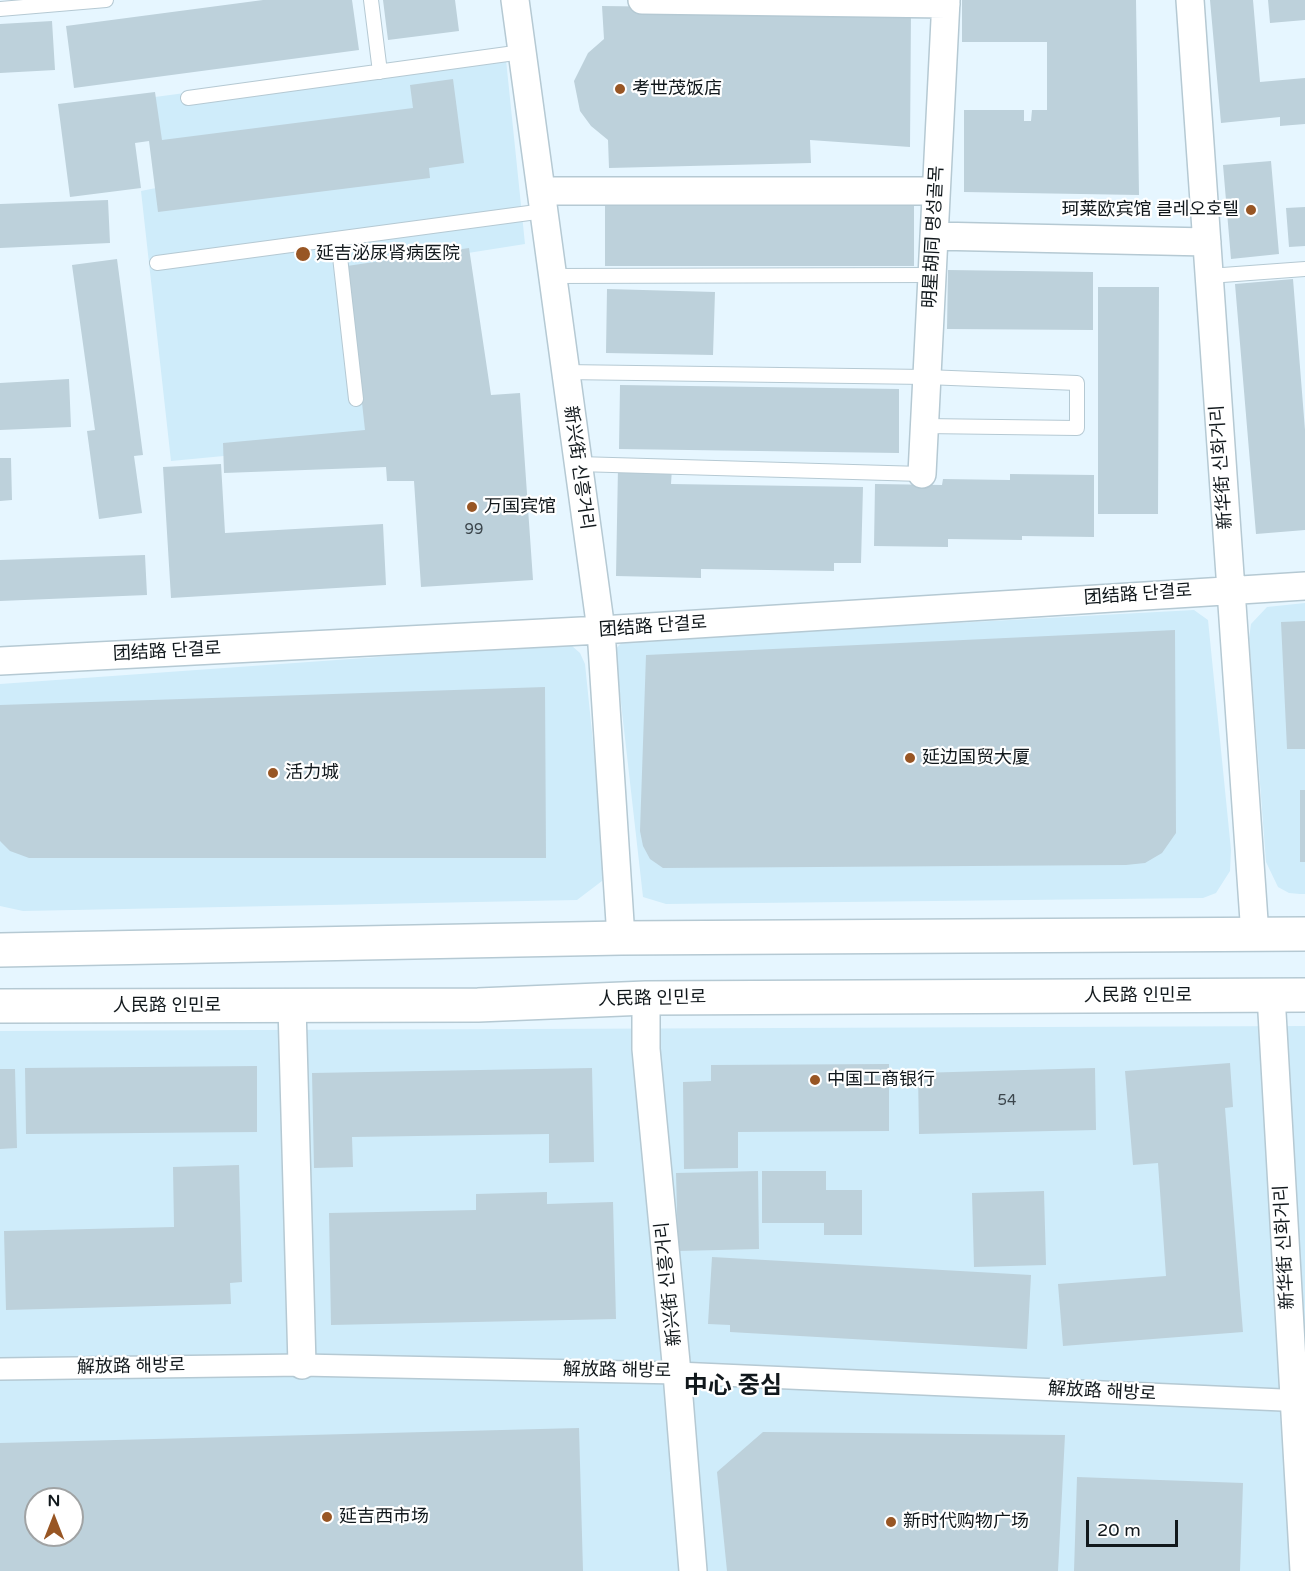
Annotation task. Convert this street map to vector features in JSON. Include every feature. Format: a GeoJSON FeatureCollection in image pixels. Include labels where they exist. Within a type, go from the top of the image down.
{"type":"FeatureCollection","features":[{"type":"Feature","properties":{"kind":"main road"},"geometry":{"type":"LineString","coordinates":[[0,950],[621,938],[1305,934]]}},
{"type":"Feature","properties":{"kind":"main road","name":"人民路 인민로"},"geometry":{"type":"LineString","coordinates":[[0,1006],[478,1005],[646,998],[1305,995]]}},
{"type":"Feature","properties":{"kind":"street","name":"新兴街 신흥거리"},"geometry":{"type":"LineString","coordinates":[[515,0],[601,630],[621,938]]}},
{"type":"Feature","properties":{"kind":"street"},"geometry":{"type":"LineString","coordinates":[[642,0],[946,2]]}},
{"type":"Feature","properties":{"kind":"street","name":"新华街 신화거리"},"geometry":{"type":"LineString","coordinates":[[1190,0],[1255,935]]}},
{"type":"Feature","properties":{"kind":"street","name":"明星胡同 명성골목"},"geometry":{"type":"LineString","coordinates":[[922,474],[946,2]]}},
{"type":"Feature","properties":{"kind":"street"},"geometry":{"type":"LineString","coordinates":[[542,201],[936,191]]}},
{"type":"Feature","properties":{"kind":"street"},"geometry":{"type":"LineString","coordinates":[[934,236],[1207,242]]}},
{"type":"Feature","properties":{"kind":"street","name":"团结路 단결로"},"geometry":{"type":"LineString","coordinates":[[0,661],[601,630],[1305,586]]}},
{"type":"Feature","properties":{"kind":"street","name":"新华街 신화거리"},"geometry":{"type":"LineString","coordinates":[[1271,995],[1299,1401],[1304,1571]]}},
{"type":"Feature","properties":{"kind":"street","name":"新兴街 신흥거리"},"geometry":{"type":"LineString","coordinates":[[646,998],[646,1049],[677,1373],[693,1571]]}},
{"type":"Feature","properties":{"kind":"street"},"geometry":{"type":"LineString","coordinates":[[292,1006],[302,1365]]}},
{"type":"Feature","properties":{"kind":"street","name":"解放路 해방로"},"geometry":{"type":"LineString","coordinates":[[0,1369],[302,1365],[677,1373],[1299,1401]]}},
{"type":"Feature","properties":{"kind":"lane"},"geometry":{"type":"LineString","coordinates":[[0,9],[106,0]]}},
{"type":"Feature","properties":{"kind":"lane"},"geometry":{"type":"LineString","coordinates":[[371,0],[380,72]]}},
{"type":"Feature","properties":{"kind":"lane"},"geometry":{"type":"LineString","coordinates":[[188,98],[522,52]]}},
{"type":"Feature","properties":{"kind":"lane"},"geometry":{"type":"LineString","coordinates":[[157,263],[338,239],[542,201]]}},
{"type":"Feature","properties":{"kind":"lane"},"geometry":{"type":"LineString","coordinates":[[338,239],[356,399]]}},
{"type":"Feature","properties":{"kind":"lane"},"geometry":{"type":"LineString","coordinates":[[1209,276],[1305,269]]}},
{"type":"Feature","properties":{"kind":"lane"},"geometry":{"type":"LineString","coordinates":[[552,276],[932,274]]}},
{"type":"Feature","properties":{"kind":"lane"},"geometry":{"type":"LineString","coordinates":[[564,372],[1077,383],[1077,428],[924,426]]}},
{"type":"Feature","properties":{"kind":"lane"},"geometry":{"type":"LineString","coordinates":[[578,464],[922,474]]}},
{"type":"Feature","properties":{"kind":"shaded area","name":"延吉泌尿肾病医院"},"geometry":{"type":"Polygon","coordinates":[[[505,50],[525,244],[392,265],[371,442],[171,461],[141,191],[166,186],[155,97],[505,50]]]}},
{"type":"Feature","properties":{"kind":"shaded area"},"geometry":{"type":"Polygon","coordinates":[[[1305,603],[1305,894],[1300,894],[1289,893],[1278,887],[1266,862],[1249,638],[1251,624],[1267,607],[1305,603]]]}},
{"type":"Feature","properties":{"kind":"shaded area","name":"延边国贸大厦"},"geometry":{"type":"Polygon","coordinates":[[[1194,610],[1208,620],[1231,850],[1230,871],[1216,893],[1203,898],[666,904],[643,897],[615,650],[623,641],[1194,610]]]}},
{"type":"Feature","properties":{"kind":"shaded area","name":"活力城"},"geometry":{"type":"Polygon","coordinates":[[[561,644],[572,646],[580,653],[585,664],[606,869],[602,881],[577,900],[23,911],[0,906],[0,684],[561,644]]]}},
{"type":"Feature","properties":{"kind":"shaded area"},"geometry":{"type":"Polygon","coordinates":[[[1305,1026],[1305,1571],[0,1571],[0,1031],[1305,1026]]]}},
{"type":"Feature","properties":{"kind":"building"},"geometry":{"type":"Polygon","coordinates":[[[263,0],[352,0],[359,50],[74,88],[66,26],[263,0]]]}},
{"type":"Feature","properties":{"kind":"building"},"geometry":{"type":"Polygon","coordinates":[[[383,0],[455,0],[459,31],[388,40],[383,0]]]}},
{"type":"Feature","properties":{"kind":"building"},"geometry":{"type":"Polygon","coordinates":[[[962,0],[1136,0],[1139,195],[964,192],[964,110],[1024,110],[1024,121],[1031,121],[1032,110],[1047,110],[1047,42],[962,42],[962,0]]]}},
{"type":"Feature","properties":{"kind":"building"},"geometry":{"type":"Polygon","coordinates":[[[1210,0],[1253,0],[1260,82],[1305,78],[1305,124],[1280,126],[1280,117],[1221,123],[1210,0]]]}},
{"type":"Feature","properties":{"kind":"building"},"geometry":{"type":"Polygon","coordinates":[[[1268,0],[1305,0],[1305,20],[1270,23],[1268,0]]]}},
{"type":"Feature","properties":{"kind":"building"},"geometry":{"type":"Polygon","coordinates":[[[602,6],[911,10],[910,147],[810,140],[811,163],[609,168],[608,140],[591,126],[580,111],[574,81],[588,53],[604,39],[602,6]]]}},
{"type":"Feature","properties":{"kind":"building"},"geometry":{"type":"Polygon","coordinates":[[[52,21],[55,70],[0,73],[0,24],[52,21]]]}},
{"type":"Feature","properties":{"kind":"building"},"geometry":{"type":"Polygon","coordinates":[[[453,79],[464,163],[429,168],[430,178],[158,212],[149,141],[135,143],[141,188],[70,197],[58,104],[155,92],[162,140],[413,108],[410,85],[453,79]]]}},
{"type":"Feature","properties":{"kind":"building","name":"珂莱欧宾馆 클레오호텔"},"geometry":{"type":"Polygon","coordinates":[[[1271,161],[1279,254],[1231,259],[1223,165],[1271,161]]]}},
{"type":"Feature","properties":{"kind":"building"},"geometry":{"type":"Polygon","coordinates":[[[914,199],[914,266],[605,266],[605,200],[914,199]]]}},
{"type":"Feature","properties":{"kind":"building"},"geometry":{"type":"Polygon","coordinates":[[[108,200],[110,243],[0,248],[0,204],[108,200]]]}},
{"type":"Feature","properties":{"kind":"building"},"geometry":{"type":"Polygon","coordinates":[[[1305,207],[1305,246],[1289,247],[1286,208],[1305,207]]]}},
{"type":"Feature","properties":{"kind":"building"},"geometry":{"type":"Polygon","coordinates":[[[469,248],[491,395],[520,393],[533,580],[421,587],[414,481],[387,481],[386,467],[224,473],[223,443],[365,430],[347,266],[469,248]]]}},
{"type":"Feature","properties":{"kind":"building"},"geometry":{"type":"Polygon","coordinates":[[[117,259],[143,455],[134,456],[142,513],[99,519],[87,431],[95,430],[72,265],[117,259]]]}},
{"type":"Feature","properties":{"kind":"building"},"geometry":{"type":"Polygon","coordinates":[[[948,270],[1093,272],[1093,330],[947,329],[948,270]]]}},
{"type":"Feature","properties":{"kind":"building"},"geometry":{"type":"Polygon","coordinates":[[[1293,279],[1305,430],[1305,530],[1256,534],[1235,284],[1293,279]]]}},
{"type":"Feature","properties":{"kind":"building"},"geometry":{"type":"Polygon","coordinates":[[[1098,287],[1159,287],[1158,514],[1098,514],[1098,287]]]}},
{"type":"Feature","properties":{"kind":"building"},"geometry":{"type":"Polygon","coordinates":[[[607,289],[715,292],[713,355],[606,353],[607,289]]]}},
{"type":"Feature","properties":{"kind":"building"},"geometry":{"type":"Polygon","coordinates":[[[69,379],[71,427],[0,430],[0,383],[69,379]]]}},
{"type":"Feature","properties":{"kind":"building"},"geometry":{"type":"Polygon","coordinates":[[[620,385],[899,389],[899,453],[619,449],[620,385]]]}},
{"type":"Feature","properties":{"kind":"building"},"geometry":{"type":"Polygon","coordinates":[[[0,458],[11,458],[12,500],[0,501],[0,458]]]}},
{"type":"Feature","properties":{"kind":"building"},"geometry":{"type":"Polygon","coordinates":[[[221,464],[225,533],[383,524],[386,585],[171,598],[163,467],[221,464]]]}},
{"type":"Feature","properties":{"kind":"building"},"geometry":{"type":"Polygon","coordinates":[[[618,467],[672,468],[671,484],[863,487],[861,563],[834,563],[834,571],[701,569],[701,578],[616,576],[618,467]]]}},
{"type":"Feature","properties":{"kind":"building"},"geometry":{"type":"Polygon","coordinates":[[[1010,474],[1094,475],[1094,537],[1022,536],[1022,540],[948,539],[948,547],[874,546],[875,484],[942,485],[943,479],[1010,480],[1010,474]]]}},
{"type":"Feature","properties":{"kind":"building"},"geometry":{"type":"Polygon","coordinates":[[[145,555],[147,595],[0,601],[0,560],[145,555]]]}},
{"type":"Feature","properties":{"kind":"building"},"geometry":{"type":"Polygon","coordinates":[[[1305,621],[1305,749],[1287,749],[1281,622],[1305,621]]]}},
{"type":"Feature","properties":{"kind":"building","name":"延边国贸大厦"},"geometry":{"type":"Polygon","coordinates":[[[1175,630],[1176,833],[1162,853],[1145,863],[1126,865],[663,868],[650,859],[643,846],[640,831],[646,655],[1175,630]]]}},
{"type":"Feature","properties":{"kind":"building","name":"活力城"},"geometry":{"type":"Polygon","coordinates":[[[545,687],[546,858],[29,858],[10,851],[0,841],[0,705],[545,687]]]}},
{"type":"Feature","properties":{"kind":"building"},"geometry":{"type":"Polygon","coordinates":[[[1300,790],[1305,790],[1305,862],[1300,862],[1300,790]]]}},
{"type":"Feature","properties":{"kind":"building"},"geometry":{"type":"Polygon","coordinates":[[[1230,1063],[1233,1107],[1225,1108],[1243,1332],[1063,1346],[1058,1284],[1166,1276],[1158,1163],[1133,1165],[1125,1071],[1230,1063]]]}},
{"type":"Feature","properties":{"kind":"building"},"geometry":{"type":"Polygon","coordinates":[[[889,1064],[889,1131],[738,1132],[738,1168],[684,1169],[683,1082],[711,1081],[711,1065],[889,1064]]]}},
{"type":"Feature","properties":{"kind":"building"},"geometry":{"type":"Polygon","coordinates":[[[257,1066],[257,1132],[26,1134],[25,1068],[257,1066]]]}},
{"type":"Feature","properties":{"kind":"building"},"geometry":{"type":"Polygon","coordinates":[[[592,1068],[594,1162],[549,1163],[549,1134],[352,1137],[353,1167],[314,1168],[312,1073],[592,1068]]]}},
{"type":"Feature","properties":{"kind":"building"},"geometry":{"type":"Polygon","coordinates":[[[1095,1068],[1096,1130],[919,1134],[918,1073],[1095,1068]]]}},
{"type":"Feature","properties":{"kind":"building"},"geometry":{"type":"Polygon","coordinates":[[[0,1069],[15,1069],[17,1148],[0,1149],[0,1069]]]}},
{"type":"Feature","properties":{"kind":"building"},"geometry":{"type":"Polygon","coordinates":[[[239,1165],[242,1282],[230,1283],[231,1304],[6,1310],[4,1231],[174,1227],[173,1167],[239,1165]]]}},
{"type":"Feature","properties":{"kind":"building"},"geometry":{"type":"Polygon","coordinates":[[[758,1171],[759,1249],[678,1251],[676,1173],[758,1171]]]}},
{"type":"Feature","properties":{"kind":"building"},"geometry":{"type":"Polygon","coordinates":[[[762,1171],[826,1171],[826,1190],[862,1190],[862,1235],[824,1235],[824,1223],[762,1223],[762,1171]]]}},
{"type":"Feature","properties":{"kind":"building"},"geometry":{"type":"Polygon","coordinates":[[[1044,1191],[1046,1265],[974,1267],[972,1193],[1044,1191]]]}},
{"type":"Feature","properties":{"kind":"building"},"geometry":{"type":"Polygon","coordinates":[[[547,1192],[547,1204],[613,1202],[616,1319],[331,1325],[329,1213],[476,1210],[476,1194],[547,1192]]]}},
{"type":"Feature","properties":{"kind":"building"},"geometry":{"type":"Polygon","coordinates":[[[712,1257],[1031,1275],[1027,1349],[730,1332],[730,1325],[708,1324],[712,1257]]]}},
{"type":"Feature","properties":{"kind":"building","name":"延吉西市场"},"geometry":{"type":"Polygon","coordinates":[[[579,1428],[583,1571],[0,1571],[0,1443],[579,1428]]]}},
{"type":"Feature","properties":{"kind":"building","name":"新时代购物广场"},"geometry":{"type":"Polygon","coordinates":[[[763,1432],[1065,1435],[1058,1571],[727,1571],[717,1472],[763,1432]]]}},
{"type":"Feature","properties":{"kind":"building"},"geometry":{"type":"Polygon","coordinates":[[[1077,1477],[1243,1483],[1240,1571],[1074,1571],[1077,1477]]]}},
{"type":"Feature","properties":{"kind":"place","name":"考世茂饭店"},"geometry":{"type":"Point","coordinates":[620,89]}},
{"type":"Feature","properties":{"kind":"place","name":"珂莱欧宾馆 클레오호텔"},"geometry":{"type":"Point","coordinates":[1251,210]}},
{"type":"Feature","properties":{"kind":"place","name":"延吉泌尿肾病医院"},"geometry":{"type":"Point","coordinates":[303,254]}},
{"type":"Feature","properties":{"kind":"place","name":"万国宾馆"},"geometry":{"type":"Point","coordinates":[472,507]}},
{"type":"Feature","properties":{"kind":"place","name":"延边国贸大厦"},"geometry":{"type":"Point","coordinates":[910,758]}},
{"type":"Feature","properties":{"kind":"place","name":"活力城"},"geometry":{"type":"Point","coordinates":[273,773]}},
{"type":"Feature","properties":{"kind":"place","name":"中国工商银行"},"geometry":{"type":"Point","coordinates":[815,1080]}},
{"type":"Feature","properties":{"kind":"place","name":"延吉西市场"},"geometry":{"type":"Point","coordinates":[327,1517]}},
{"type":"Feature","properties":{"kind":"place","name":"新时代购物广场"},"geometry":{"type":"Point","coordinates":[891,1522]}},
{"type":"Feature","properties":{"kind":"district","name":"中心 중심"},"geometry":{"type":"Point","coordinates":[733,1387]}}]}
